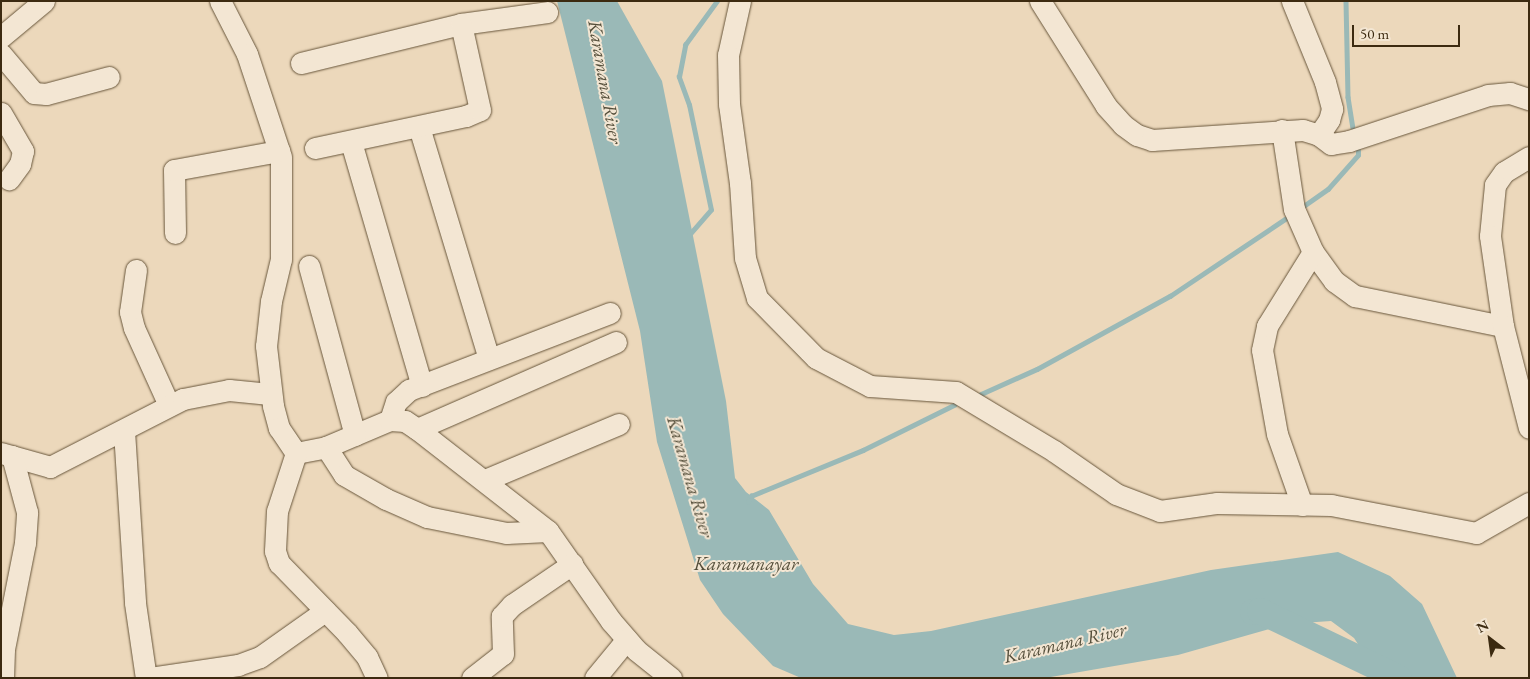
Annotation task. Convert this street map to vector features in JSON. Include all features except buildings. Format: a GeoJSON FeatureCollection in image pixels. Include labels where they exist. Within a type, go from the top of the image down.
{"type":"FeatureCollection","features":[{"type":"Feature","properties":{"kind":"street"},"geometry":{"type":"LineString","coordinates":[[1,36],[44,1]]}},
{"type":"Feature","properties":{"kind":"street"},"geometry":{"type":"LineString","coordinates":[[220,1],[246,54],[279,151],[281,259],[271,301],[266,346],[270,394],[279,428],[296,453]]}},
{"type":"Feature","properties":{"kind":"street"},"geometry":{"type":"LineString","coordinates":[[740,1],[728,55],[729,104],[740,183],[746,258],[757,298],[775,320],[816,358],[870,386],[956,392],[1054,451],[1116,494],[1160,511],[1217,503],[1331,505],[1476,533],[1529,503]]}},
{"type":"Feature","properties":{"kind":"street"},"geometry":{"type":"LineString","coordinates":[[1040,1],[1106,106],[1137,135],[1152,140],[1303,130],[1319,135],[1331,144],[1350,141],[1488,95],[1510,93],[1529,99]]}},
{"type":"Feature","properties":{"kind":"street"},"geometry":{"type":"LineString","coordinates":[[1292,1],[1325,82],[1332,109],[1330,120],[1319,135]]}},
{"type":"Feature","properties":{"kind":"street"},"geometry":{"type":"LineString","coordinates":[[301,63],[461,24],[547,12]]}},
{"type":"Feature","properties":{"kind":"street"},"geometry":{"type":"LineString","coordinates":[[315,148],[419,127],[466,116],[480,110],[461,24]]}},
{"type":"Feature","properties":{"kind":"street"},"geometry":{"type":"LineString","coordinates":[[1,54],[34,93],[46,94],[109,77]]}},
{"type":"Feature","properties":{"kind":"street"},"geometry":{"type":"LineString","coordinates":[[1,113],[22,151],[20,164],[9,179]]}},
{"type":"Feature","properties":{"kind":"street"},"geometry":{"type":"LineString","coordinates":[[419,127],[489,360]]}},
{"type":"Feature","properties":{"kind":"street"},"geometry":{"type":"LineString","coordinates":[[1282,130],[1294,209],[1313,252],[1334,281],[1355,296],[1503,326]]}},
{"type":"Feature","properties":{"kind":"street"},"geometry":{"type":"LineString","coordinates":[[351,142],[422,386]]}},
{"type":"Feature","properties":{"kind":"street"},"geometry":{"type":"LineString","coordinates":[[175,232],[174,170],[279,151]]}},
{"type":"Feature","properties":{"kind":"street"},"geometry":{"type":"LineString","coordinates":[[1529,157],[1504,172],[1495,185],[1491,207],[1490,236],[1503,326],[1529,428]]}},
{"type":"Feature","properties":{"kind":"street"},"geometry":{"type":"LineString","coordinates":[[1302,504],[1277,434],[1262,350],[1268,326],[1313,252]]}},
{"type":"Feature","properties":{"kind":"street"},"geometry":{"type":"LineString","coordinates":[[309,266],[355,435]]}},
{"type":"Feature","properties":{"kind":"street"},"geometry":{"type":"LineString","coordinates":[[136,270],[130,312],[134,328],[170,405]]}},
{"type":"Feature","properties":{"kind":"street"},"geometry":{"type":"LineString","coordinates":[[390,420],[396,402],[409,390],[610,313]]}},
{"type":"Feature","properties":{"kind":"street"},"geometry":{"type":"LineString","coordinates":[[417,429],[616,342]]}},
{"type":"Feature","properties":{"kind":"street"},"geometry":{"type":"LineString","coordinates":[[6,454],[50,467],[124,431],[170,405],[229,390],[270,394]]}},
{"type":"Feature","properties":{"kind":"street"},"geometry":{"type":"LineString","coordinates":[[296,453],[326,447],[390,420],[404,421],[484,480],[548,531],[611,621],[627,639],[671,678]]}},
{"type":"Feature","properties":{"kind":"street"},"geometry":{"type":"LineString","coordinates":[[484,480],[619,424]]}},
{"type":"Feature","properties":{"kind":"street"},"geometry":{"type":"LineString","coordinates":[[124,431],[134,594],[148,678],[238,665],[260,657],[324,610]]}},
{"type":"Feature","properties":{"kind":"street"},"geometry":{"type":"LineString","coordinates":[[326,447],[344,475],[386,499],[426,517],[506,534],[548,531]]}},
{"type":"Feature","properties":{"kind":"street"},"geometry":{"type":"LineString","coordinates":[[296,453],[277,511],[275,552],[286,572],[367,657],[377,678]]}},
{"type":"Feature","properties":{"kind":"street"},"geometry":{"type":"LineString","coordinates":[[3,678],[4,649],[25,543],[26,512],[6,454]]}},
{"type":"Feature","properties":{"kind":"street"},"geometry":{"type":"LineString","coordinates":[[472,678],[503,654],[502,616],[512,604],[572,564]]}},
{"type":"Feature","properties":{"kind":"street"},"geometry":{"type":"LineString","coordinates":[[595,678],[627,639]]}},
{"type":"Feature","properties":{"kind":"water","name":"Karamanayar"},"geometry":{"type":"Polygon","coordinates":[[[557,1],[617,1],[662,81],[726,401],[735,478],[746,492],[769,510],[813,584],[848,624],[894,635],[931,631],[1211,570],[1338,552],[1390,576],[1422,604],[1457,678],[1380,678],[1354,638],[1331,621],[1287,624],[1178,655],[1045,678],[801,678],[773,666],[723,614],[700,580],[657,442],[640,331],[557,1]]]}},
{"type":"Feature","properties":{"kind":"waterway"},"geometry":{"type":"LineString","coordinates":[[689,235],[711,210],[689,105],[679,77],[685,45],[717,1]]}},
{"type":"Feature","properties":{"kind":"waterway"},"geometry":{"type":"LineString","coordinates":[[1346,1],[1348,97],[1353,127]]}},
{"type":"Feature","properties":{"kind":"waterway"},"geometry":{"type":"LineString","coordinates":[[1305,205],[1328,189],[1358,155],[1358,151]]}},
{"type":"Feature","properties":{"kind":"waterway"},"geometry":{"type":"LineString","coordinates":[[981,394],[1037,369],[1170,296],[1285,219]]}},
{"type":"Feature","properties":{"kind":"waterway"},"geometry":{"type":"LineString","coordinates":[[748,502],[751,496],[863,450],[954,405]]}},
{"type":"Feature","properties":{"kind":"waterway","name":"Karamana River"},"geometry":{"type":"LineString","coordinates":[[1253,612],[1260,611],[1399,678]]}}]}
